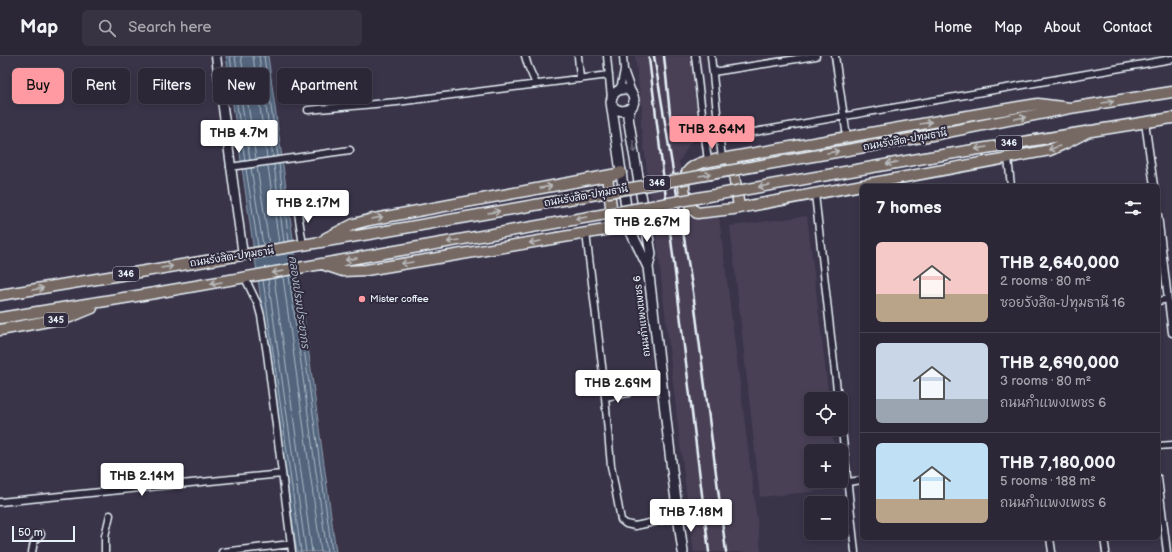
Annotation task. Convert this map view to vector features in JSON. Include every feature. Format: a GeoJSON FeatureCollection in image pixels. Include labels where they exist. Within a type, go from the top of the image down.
{"type":"FeatureCollection","features":[{"type":"Feature","properties":{"kind":"main road"},"geometry":{"type":"LineString","coordinates":[[618,90],[625,90],[633,97],[633,103],[630,109],[624,112],[614,108],[612,102],[614,93],[618,90]]}},
{"type":"Feature","properties":{"kind":"main road","name":"ถนนรังสิต-ปทุมธานี"},"geometry":{"type":"LineString","coordinates":[[0,295],[387,231],[927,136],[1070,108],[1172,92]]}},
{"type":"Feature","properties":{"kind":"main road","name":"ถนนกำแพงเพชร 6"},"geometry":{"type":"LineString","coordinates":[[612,102],[629,228],[648,267],[683,552]]}},
{"type":"Feature","properties":{"kind":"main road"},"geometry":{"type":"LineString","coordinates":[[860,186],[704,213],[696,213],[691,209],[687,203],[685,193],[686,175],[694,166],[708,161],[1038,104],[1070,108]]}},
{"type":"Feature","properties":{"kind":"main road","name":"ถนนกำแพงเพชร 6"},"geometry":{"type":"LineString","coordinates":[[630,109],[628,117],[651,254],[648,267]]}},
{"type":"Feature","properties":{"kind":"main road","name":"ถนนรังสิต-ปทุมธานี"},"geometry":{"type":"LineString","coordinates":[[0,318],[302,268],[930,157],[1172,118]]}},
{"type":"Feature","properties":{"kind":"main road"},"geometry":{"type":"LineString","coordinates":[[869,184],[1050,150],[1089,131]]}},
{"type":"Feature","properties":{"kind":"main road"},"geometry":{"type":"LineString","coordinates":[[727,158],[739,207]]}},
{"type":"Feature","properties":{"kind":"main road"},"geometry":{"type":"LineString","coordinates":[[316,243],[354,224],[369,220],[607,176],[621,172]]}},
{"type":"Feature","properties":{"kind":"main road"},"geometry":{"type":"LineString","coordinates":[[607,176],[614,228]]}},
{"type":"Feature","properties":{"kind":"main road"},"geometry":{"type":"LineString","coordinates":[[322,264],[343,270],[366,270],[614,228],[629,228]]}},
{"type":"Feature","properties":{"kind":"main road","name":"345"},"geometry":{"type":"LineString","coordinates":[[0,330],[70,317],[110,301]]}},
{"type":"Feature","properties":{"kind":"street"},"geometry":{"type":"LineString","coordinates":[[216,56],[232,166],[247,254]]}},
{"type":"Feature","properties":{"kind":"street"},"geometry":{"type":"LineString","coordinates":[[525,56],[536,84]]}},
{"type":"Feature","properties":{"kind":"street"},"geometry":{"type":"LineString","coordinates":[[578,56],[580,79]]}},
{"type":"Feature","properties":{"kind":"street"},"geometry":{"type":"LineString","coordinates":[[607,56],[612,102]]}},
{"type":"Feature","properties":{"kind":"street"},"geometry":{"type":"LineString","coordinates":[[618,90],[621,85],[624,70],[623,56]]}},
{"type":"Feature","properties":{"kind":"street"},"geometry":{"type":"LineString","coordinates":[[695,56],[708,161]]}},
{"type":"Feature","properties":{"kind":"street"},"geometry":{"type":"LineString","coordinates":[[711,56],[720,138],[727,158]]}},
{"type":"Feature","properties":{"kind":"street"},"geometry":{"type":"LineString","coordinates":[[713,72],[816,56]]}},
{"type":"Feature","properties":{"kind":"street"},"geometry":{"type":"LineString","coordinates":[[835,56],[847,137]]}},
{"type":"Feature","properties":{"kind":"street"},"geometry":{"type":"LineString","coordinates":[[720,138],[1172,59]]}},
{"type":"Feature","properties":{"kind":"street"},"geometry":{"type":"LineString","coordinates":[[624,70],[631,86],[633,97]]}},
{"type":"Feature","properties":{"kind":"street"},"geometry":{"type":"LineString","coordinates":[[308,110],[397,102],[609,75]]}},
{"type":"Feature","properties":{"kind":"street"},"geometry":{"type":"LineString","coordinates":[[1146,122],[1154,184]]}},
{"type":"Feature","properties":{"kind":"street"},"geometry":{"type":"LineString","coordinates":[[232,166],[350,150]]}},
{"type":"Feature","properties":{"kind":"street"},"geometry":{"type":"LineString","coordinates":[[1008,158],[1011,184]]}},
{"type":"Feature","properties":{"kind":"street"},"geometry":{"type":"LineString","coordinates":[[815,194],[837,392]]}},
{"type":"Feature","properties":{"kind":"street"},"geometry":{"type":"LineString","coordinates":[[297,206],[300,245]]}},
{"type":"Feature","properties":{"kind":"street"},"geometry":{"type":"LineString","coordinates":[[1160,232],[1172,333]]}},
{"type":"Feature","properties":{"kind":"street"},"geometry":{"type":"LineString","coordinates":[[586,233],[612,477],[621,520],[626,524],[635,526],[678,517]]}},
{"type":"Feature","properties":{"kind":"street"},"geometry":{"type":"LineString","coordinates":[[250,277],[261,316],[267,354],[292,552]]}},
{"type":"Feature","properties":{"kind":"street"},"geometry":{"type":"LineString","coordinates":[[1160,301],[1168,299]]}},
{"type":"Feature","properties":{"kind":"street"},"geometry":{"type":"LineString","coordinates":[[604,397],[628,392]]}},
{"type":"Feature","properties":{"kind":"street"},"geometry":{"type":"LineString","coordinates":[[1160,446],[1172,445]]}},
{"type":"Feature","properties":{"kind":"street"},"geometry":{"type":"LineString","coordinates":[[0,502],[282,474]]}},
{"type":"Feature","properties":{"kind":"street"},"geometry":{"type":"LineString","coordinates":[[855,552],[848,482],[860,480]]}},
{"type":"Feature","properties":{"kind":"street"},"geometry":{"type":"LineString","coordinates":[[1160,494],[1167,552]]}},
{"type":"Feature","properties":{"kind":"street"},"geometry":{"type":"LineString","coordinates":[[105,552],[105,536],[110,515]]}},
{"type":"Feature","properties":{"kind":"street"},"geometry":{"type":"LineString","coordinates":[[32,552],[34,542],[41,534]]}},
{"type":"Feature","properties":{"kind":"street"},"geometry":{"type":"LineString","coordinates":[[1050,540],[1052,552]]}},
{"type":"Feature","properties":{"kind":"street"},"geometry":{"type":"LineString","coordinates":[[1104,540],[1106,552]]}},
{"type":"Feature","properties":{"kind":"street"},"geometry":{"type":"LineString","coordinates":[[222,552],[291,544]]}},
{"type":"Feature","properties":{"kind":"shaded area"},"geometry":{"type":"Polygon","coordinates":[[[635,56],[701,56],[709,129],[690,143],[679,162],[692,216],[719,217],[761,552],[694,552],[657,242],[641,126],[642,109],[635,56]]]}},
{"type":"Feature","properties":{"kind":"shaded area"},"geometry":{"type":"Polygon","coordinates":[[[807,216],[828,392],[804,392],[804,436],[833,436],[834,444],[804,444],[804,488],[839,489],[760,497],[730,226],[807,216]]]}},
{"type":"Feature","properties":{"kind":"water","name":"คลองเปรมประชากร"},"geometry":{"type":"Polygon","coordinates":[[[226,56],[268,56],[336,552],[297,552],[233,104],[269,104],[269,68],[228,68],[226,56]]]}},
{"type":"Feature","properties":{"kind":"railway"},"geometry":{"type":"LineString","coordinates":[[654,56],[693,292],[726,552]]}},
{"type":"Feature","properties":{"kind":"railway"},"geometry":{"type":"LineString","coordinates":[[664,56],[671,124]]}},
{"type":"Feature","properties":{"kind":"railway"},"geometry":{"type":"LineString","coordinates":[[649,58],[709,552]]}},
{"type":"Feature","properties":{"kind":"place","name":"Mister coffee"},"geometry":{"type":"Point","coordinates":[362,299]}}]}
